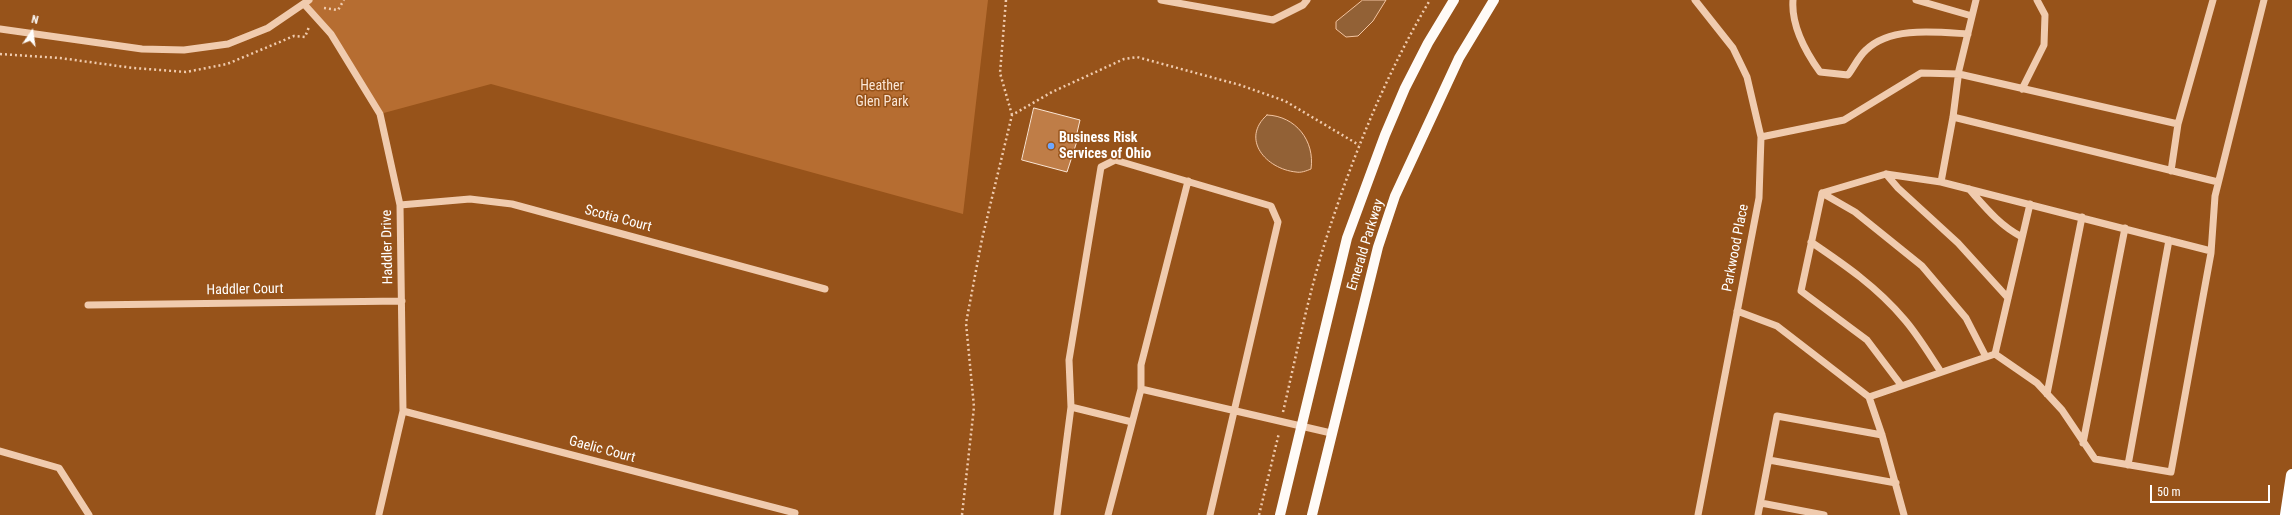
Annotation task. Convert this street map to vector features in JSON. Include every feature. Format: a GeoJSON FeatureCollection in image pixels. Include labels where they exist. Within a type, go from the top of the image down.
{"type":"FeatureCollection","features":[{"type":"Feature","properties":{"kind":"highway"},"geometry":{"type":"LineString","coordinates":[[2286,515],[2292,476]]}},
{"type":"Feature","properties":{"kind":"highway"},"geometry":{"type":"LineString","coordinates":[[2286,515],[2292,492]]}},
{"type":"Feature","properties":{"kind":"main road","name":"Emerald Parkway"},"geometry":{"type":"LineString","coordinates":[[1280,515],[1300,426],[1347,238],[1405,88],[1428,43],[1454,0]]}},
{"type":"Feature","properties":{"kind":"main road","name":"Emerald Parkway"},"geometry":{"type":"LineString","coordinates":[[1312,515],[1378,247],[1395,196],[1459,58],[1494,0]]}},
{"type":"Feature","properties":{"kind":"street"},"geometry":{"type":"LineString","coordinates":[[1161,0],[1273,20],[1303,5],[1308,0]]}},
{"type":"Feature","properties":{"kind":"street","name":"Parkwood Place"},"geometry":{"type":"LineString","coordinates":[[1695,0],[1733,48],[1747,77],[1761,137],[1759,198],[1698,515]]}},
{"type":"Feature","properties":{"kind":"street"},"geometry":{"type":"LineString","coordinates":[[1793,0],[1792,15],[1807,54],[1820,72],[1848,75],[1867,49],[1894,34],[1934,32],[1968,34]]}},
{"type":"Feature","properties":{"kind":"street"},"geometry":{"type":"LineString","coordinates":[[1916,0],[1972,16]]}},
{"type":"Feature","properties":{"kind":"street"},"geometry":{"type":"LineString","coordinates":[[1941,182],[1959,74],[1976,0]]}},
{"type":"Feature","properties":{"kind":"street"},"geometry":{"type":"LineString","coordinates":[[2022,89],[2044,45],[2046,15],[2037,0]]}},
{"type":"Feature","properties":{"kind":"street"},"geometry":{"type":"LineString","coordinates":[[2171,171],[2178,124],[2213,0]]}},
{"type":"Feature","properties":{"kind":"street"},"geometry":{"type":"LineString","coordinates":[[1994,354],[2038,382],[2062,410],[2095,459],[2171,472],[2211,251],[2215,196],[2264,0]]}},
{"type":"Feature","properties":{"kind":"street"},"geometry":{"type":"LineString","coordinates":[[0,29],[142,49],[184,50],[228,44],[268,28],[307,2]]}},
{"type":"Feature","properties":{"kind":"street","name":"Haddler Drive"},"geometry":{"type":"LineString","coordinates":[[307,2],[331,34],[380,114],[400,205],[403,411],[379,514]]}},
{"type":"Feature","properties":{"kind":"street"},"geometry":{"type":"LineString","coordinates":[[1761,137],[1844,120],[1921,72],[1959,74],[2178,124]]}},
{"type":"Feature","properties":{"kind":"street"},"geometry":{"type":"LineString","coordinates":[[1953,117],[2218,182]]}},
{"type":"Feature","properties":{"kind":"street"},"geometry":{"type":"LineString","coordinates":[[1057,515],[1071,407],[1069,360],[1101,167],[1115,160],[1271,206],[1278,222],[1210,515]]}},
{"type":"Feature","properties":{"kind":"street"},"geometry":{"type":"LineString","coordinates":[[1822,193],[1886,174],[1941,182],[2211,251]]}},
{"type":"Feature","properties":{"kind":"street"},"geometry":{"type":"LineString","coordinates":[[1886,174],[1898,188],[1958,243],[2008,298]]}},
{"type":"Feature","properties":{"kind":"street"},"geometry":{"type":"LineString","coordinates":[[1108,515],[1141,389],[1141,365],[1188,181]]}},
{"type":"Feature","properties":{"kind":"street"},"geometry":{"type":"LineString","coordinates":[[1969,189],[1995,219],[2010,231],[2022,237]]}},
{"type":"Feature","properties":{"kind":"street"},"geometry":{"type":"LineString","coordinates":[[1822,193],[1801,291],[1867,340],[1901,386]]}},
{"type":"Feature","properties":{"kind":"street"},"geometry":{"type":"LineString","coordinates":[[1822,193],[1855,212],[1922,266],[1966,318],[1986,357]]}},
{"type":"Feature","properties":{"kind":"street","name":"Scotia Court"},"geometry":{"type":"LineString","coordinates":[[400,205],[470,200],[512,204],[825,289]]}},
{"type":"Feature","properties":{"kind":"street"},"geometry":{"type":"LineString","coordinates":[[1994,354],[2030,204]]}},
{"type":"Feature","properties":{"kind":"street"},"geometry":{"type":"LineString","coordinates":[[2047,394],[2082,217]]}},
{"type":"Feature","properties":{"kind":"street"},"geometry":{"type":"LineString","coordinates":[[2083,443],[2125,228]]}},
{"type":"Feature","properties":{"kind":"street"},"geometry":{"type":"LineString","coordinates":[[2128,465],[2169,240]]}},
{"type":"Feature","properties":{"kind":"street"},"geometry":{"type":"LineString","coordinates":[[1811,242],[1849,267],[1882,295],[1905,319],[1941,372]]}},
{"type":"Feature","properties":{"kind":"street","name":"Haddler Court"},"geometry":{"type":"LineString","coordinates":[[88,305],[402,301]]}},
{"type":"Feature","properties":{"kind":"street"},"geometry":{"type":"LineString","coordinates":[[1737,311],[1777,326],[1869,397],[1882,435],[1904,515]]}},
{"type":"Feature","properties":{"kind":"street"},"geometry":{"type":"LineString","coordinates":[[1869,397],[1994,354]]}},
{"type":"Feature","properties":{"kind":"street"},"geometry":{"type":"LineString","coordinates":[[1141,389],[1234,412],[1331,433]]}},
{"type":"Feature","properties":{"kind":"street"},"geometry":{"type":"LineString","coordinates":[[1071,407],[1132,422]]}},
{"type":"Feature","properties":{"kind":"street","name":"Gaelic Court"},"geometry":{"type":"LineString","coordinates":[[403,411],[795,513]]}},
{"type":"Feature","properties":{"kind":"street"},"geometry":{"type":"LineString","coordinates":[[1758,515],[1777,416],[1882,435]]}},
{"type":"Feature","properties":{"kind":"street"},"geometry":{"type":"LineString","coordinates":[[0,451],[59,468],[89,515]]}},
{"type":"Feature","properties":{"kind":"street"},"geometry":{"type":"LineString","coordinates":[[1769,460],[1896,483]]}},
{"type":"Feature","properties":{"kind":"street"},"geometry":{"type":"LineString","coordinates":[[1761,503],[1824,515]]}},
{"type":"Feature","properties":{"kind":"path"},"geometry":{"type":"LineString","coordinates":[[962,515],[974,407],[966,323],[982,239],[1012,115],[1000,73],[1006,0]]}},
{"type":"Feature","properties":{"kind":"path"},"geometry":{"type":"LineString","coordinates":[[1012,115],[1052,92],[1124,59],[1137,57],[1240,85],[1285,101],[1359,145]]}},
{"type":"Feature","properties":{"kind":"green space","name":"Heather Glen Park"},"geometry":{"type":"Polygon","coordinates":[[[309,0],[988,0],[963,214],[491,84],[380,114],[331,34],[304,4],[309,0]]]}},
{"type":"Feature","properties":{"kind":"shaded area"},"geometry":{"type":"Polygon","coordinates":[[[1363,0],[1386,0],[1373,21],[1358,36],[1346,37],[1336,29],[1336,22],[1363,0]]]}},
{"type":"Feature","properties":{"kind":"shaded area"},"geometry":{"type":"Polygon","coordinates":[[[1267,115],[1277,116],[1287,120],[1295,125],[1301,132],[1310,149],[1311,169],[1300,172],[1285,170],[1267,159],[1260,151],[1256,143],[1256,134],[1259,124],[1267,115]]]}},
{"type":"Feature","properties":{"kind":"building","name":"Business Risk Services of Ohio"},"geometry":{"type":"Polygon","coordinates":[[[1034,108],[1080,120],[1076,137],[1078,138],[1067,172],[1022,160],[1034,108]]]}},
{"type":"Feature","properties":{"kind":"place","name":"Business Risk Services of Ohio"},"geometry":{"type":"Point","coordinates":[1051,146]}}]}
